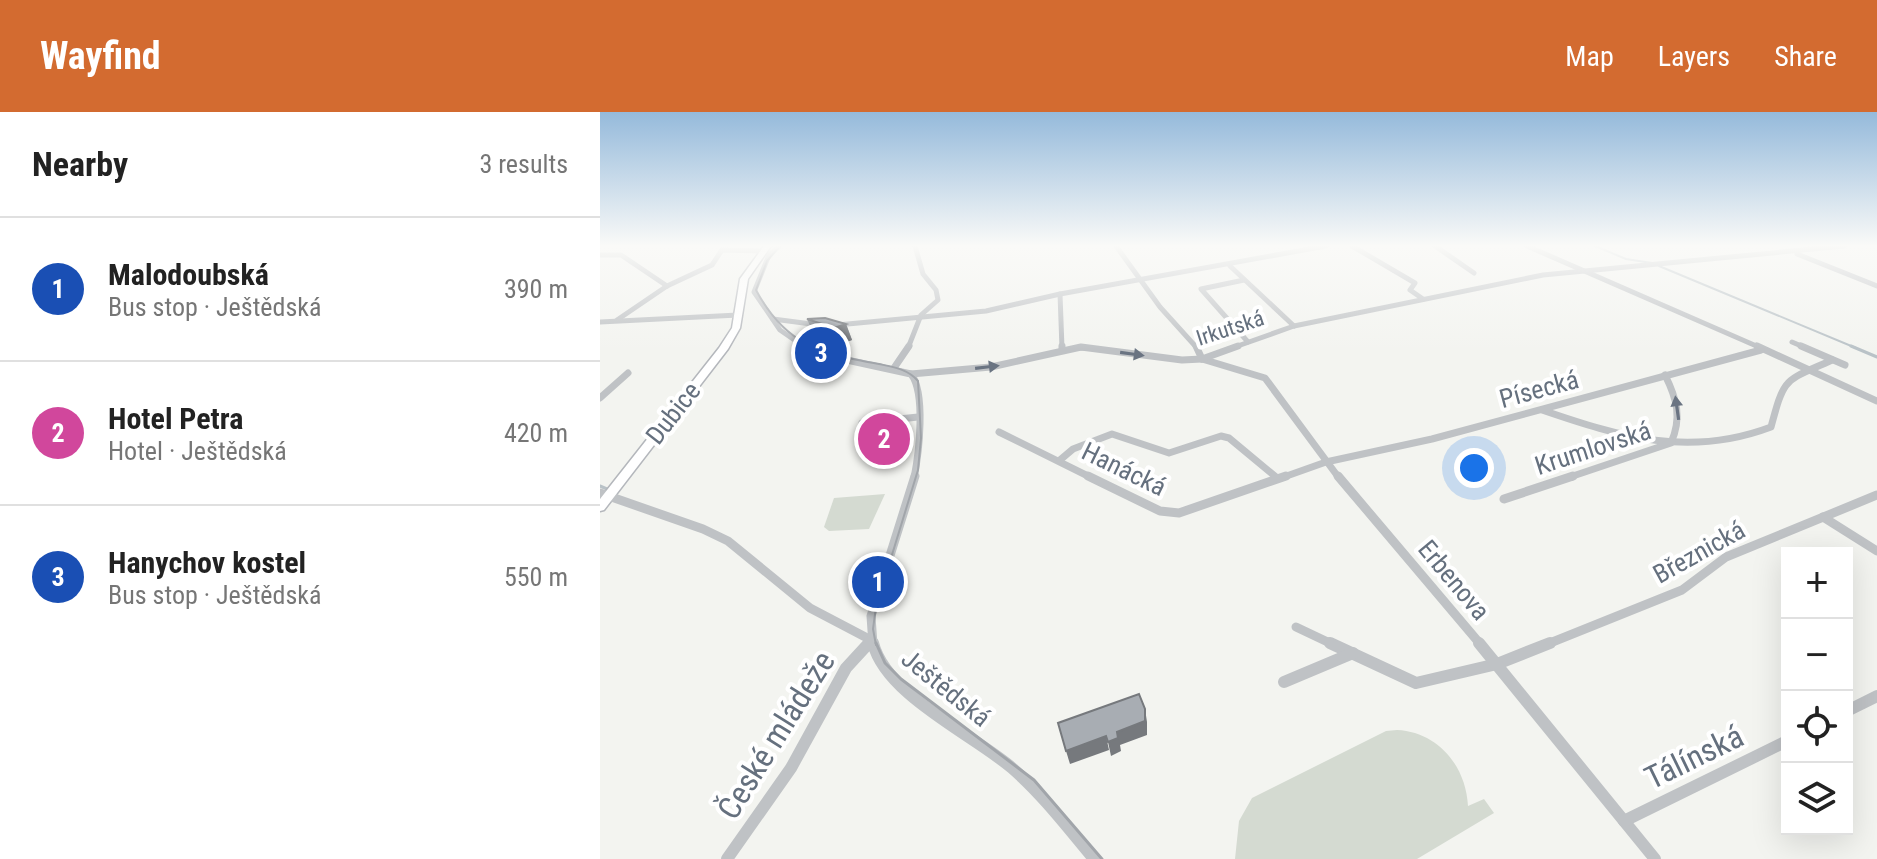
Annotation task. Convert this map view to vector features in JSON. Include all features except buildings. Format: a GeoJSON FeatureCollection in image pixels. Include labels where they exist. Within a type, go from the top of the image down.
{"type":"FeatureCollection","features":[{"type":"Feature","properties":{"kind":"street"},"geometry":{"type":"LineString","coordinates":[[659,281],[667,286]]}},
{"type":"Feature","properties":{"kind":"street"},"geometry":{"type":"LineString","coordinates":[[618,319],[678,281]]}},
{"type":"Feature","properties":{"kind":"street"},"geometry":{"type":"LineString","coordinates":[[600,319],[738,315],[744,281]]}},
{"type":"Feature","properties":{"kind":"street"},"geometry":{"type":"LineString","coordinates":[[756,281],[754,292],[773,319],[798,345],[831,357],[911,374]]}},
{"type":"Feature","properties":{"kind":"street"},"geometry":{"type":"LineString","coordinates":[[894,368],[905,355],[921,315],[935,305],[938,294],[928,281]]}},
{"type":"Feature","properties":{"kind":"street"},"geometry":{"type":"LineString","coordinates":[[773,319],[832,326],[986,311],[1130,281]]}},
{"type":"Feature","properties":{"kind":"street"},"geometry":{"type":"LineString","coordinates":[[1141,281],[1160,307],[1196,346],[1202,359]]}},
{"type":"Feature","properties":{"kind":"street"},"geometry":{"type":"LineString","coordinates":[[1240,281],[1201,289],[1248,342]]}},
{"type":"Feature","properties":{"kind":"street"},"geometry":{"type":"LineString","coordinates":[[1245,281],[1294,326]]}},
{"type":"Feature","properties":{"kind":"street"},"geometry":{"type":"LineString","coordinates":[[1411,281],[1415,283],[1410,290],[1424,299]]}},
{"type":"Feature","properties":{"kind":"street","name":"Irkutská"},"geometry":{"type":"LineString","coordinates":[[911,374],[991,367],[1081,347],[1182,360],[1202,359],[1294,326],[1522,281]]}},
{"type":"Feature","properties":{"kind":"street"},"geometry":{"type":"LineString","coordinates":[[1605,281],[1874,398]]}},
{"type":"Feature","properties":{"kind":"street"},"geometry":{"type":"LineString","coordinates":[[1060,294],[1062,350]]}},
{"type":"Feature","properties":{"kind":"street","name":"Dubice"},"geometry":{"type":"LineString","coordinates":[[600,507],[604,494],[723,349],[736,328],[738,315]]}},
{"type":"Feature","properties":{"kind":"street"},"geometry":{"type":"LineString","coordinates":[[1792,342],[1845,365]]}},
{"type":"Feature","properties":{"kind":"street","name":"Písecká"},"geometry":{"type":"LineString","coordinates":[[1326,462],[1432,439],[1761,350]]}},
{"type":"Feature","properties":{"kind":"street","name":"Erbenova"},"geometry":{"type":"LineString","coordinates":[[1202,359],[1265,378],[1326,462],[1497,664],[1655,859]]}},
{"type":"Feature","properties":{"kind":"street"},"geometry":{"type":"LineString","coordinates":[[1542,409],[1625,435],[1671,443],[1741,440],[1771,427],[1782,387],[1808,369],[1832,360]]}},
{"type":"Feature","properties":{"kind":"street"},"geometry":{"type":"LineString","coordinates":[[600,398],[628,373]]}},
{"type":"Feature","properties":{"kind":"street","name":"Ještědská"},"geometry":{"type":"LineString","coordinates":[[911,374],[918,383],[915,475],[871,616],[871,640],[878,660],[889,674],[1004,761],[1044,799],[1094,859]]}},
{"type":"Feature","properties":{"kind":"street","name":"Krumlovská"},"geometry":{"type":"LineString","coordinates":[[1504,499],[1671,443],[1679,422],[1679,409],[1665,375]]}},
{"type":"Feature","properties":{"kind":"street"},"geometry":{"type":"LineString","coordinates":[[862,423],[918,417]]}},
{"type":"Feature","properties":{"kind":"street","name":"Hanácká"},"geometry":{"type":"LineString","coordinates":[[999,432],[1160,511],[1170,513],[1197,508],[1276,477],[1326,462]]}},
{"type":"Feature","properties":{"kind":"street"},"geometry":{"type":"LineString","coordinates":[[1060,460],[1073,449],[1105,435],[1116,435],[1169,453],[1221,436],[1229,438],[1276,477]]}},
{"type":"Feature","properties":{"kind":"street"},"geometry":{"type":"LineString","coordinates":[[604,494],[728,541],[810,608],[871,640]]}},
{"type":"Feature","properties":{"kind":"street","name":"Březnická"},"geometry":{"type":"LineString","coordinates":[[1296,627],[1416,683],[1497,664],[1682,590],[1726,557],[1877,495]]}},
{"type":"Feature","properties":{"kind":"street"},"geometry":{"type":"LineString","coordinates":[[1823,517],[1877,551]]}},
{"type":"Feature","properties":{"kind":"street","name":"České mládeže"},"geometry":{"type":"LineString","coordinates":[[727,859],[791,768],[846,668],[871,640]]}},
{"type":"Feature","properties":{"kind":"street"},"geometry":{"type":"LineString","coordinates":[[1284,682],[1353,653]]}},
{"type":"Feature","properties":{"kind":"street"},"geometry":{"type":"LineString","coordinates":[[1853,708],[1877,696]]}},
{"type":"Feature","properties":{"kind":"street","name":"Tálínská"},"geometry":{"type":"LineString","coordinates":[[1624,821],[1781,744]]}},
{"type":"Feature","properties":{"kind":"shaded area"},"geometry":{"type":"Polygon","coordinates":[[[885,494],[869,529],[829,531],[824,527],[834,498],[885,494]]]}},
{"type":"Feature","properties":{"kind":"shaded area"},"geometry":{"type":"Polygon","coordinates":[[[1386,731],[1412,732],[1437,744],[1462,778],[1468,806],[1484,799],[1494,813],[1417,859],[1235,859],[1239,821],[1252,798],[1386,731]]]}},
{"type":"Feature","properties":{"kind":"waterway"},"geometry":{"type":"LineString","coordinates":[[1695,281],[1856,348]]}},
{"type":"Feature","properties":{"kind":"waterway"},"geometry":{"type":"LineString","coordinates":[[1851,346],[1877,357]]}},
{"type":"Feature","properties":{"kind":"waterway"},"geometry":{"type":"LineString","coordinates":[[600,486],[607,489]]}},
{"type":"Feature","properties":{"kind":"tram line"},"geometry":{"type":"LineString","coordinates":[[759,281],[756,290],[767,309],[780,324],[807,344],[839,356],[900,369],[918,381],[921,438],[918,470],[876,607],[873,629],[876,645]]}},
{"type":"Feature","properties":{"kind":"tram line"},"geometry":{"type":"LineString","coordinates":[[876,643],[885,663],[901,679],[1034,780],[1102,859]]}},
{"type":"Feature","properties":{"kind":"place","name":"Hanychov kostel"},"geometry":{"type":"Point","coordinates":[821,353]}},
{"type":"Feature","properties":{"kind":"place","name":"Hotel Petra"},"geometry":{"type":"Point","coordinates":[884,439]}},
{"type":"Feature","properties":{"kind":"place","name":"Malodoubská"},"geometry":{"type":"Point","coordinates":[878,582]}}]}
